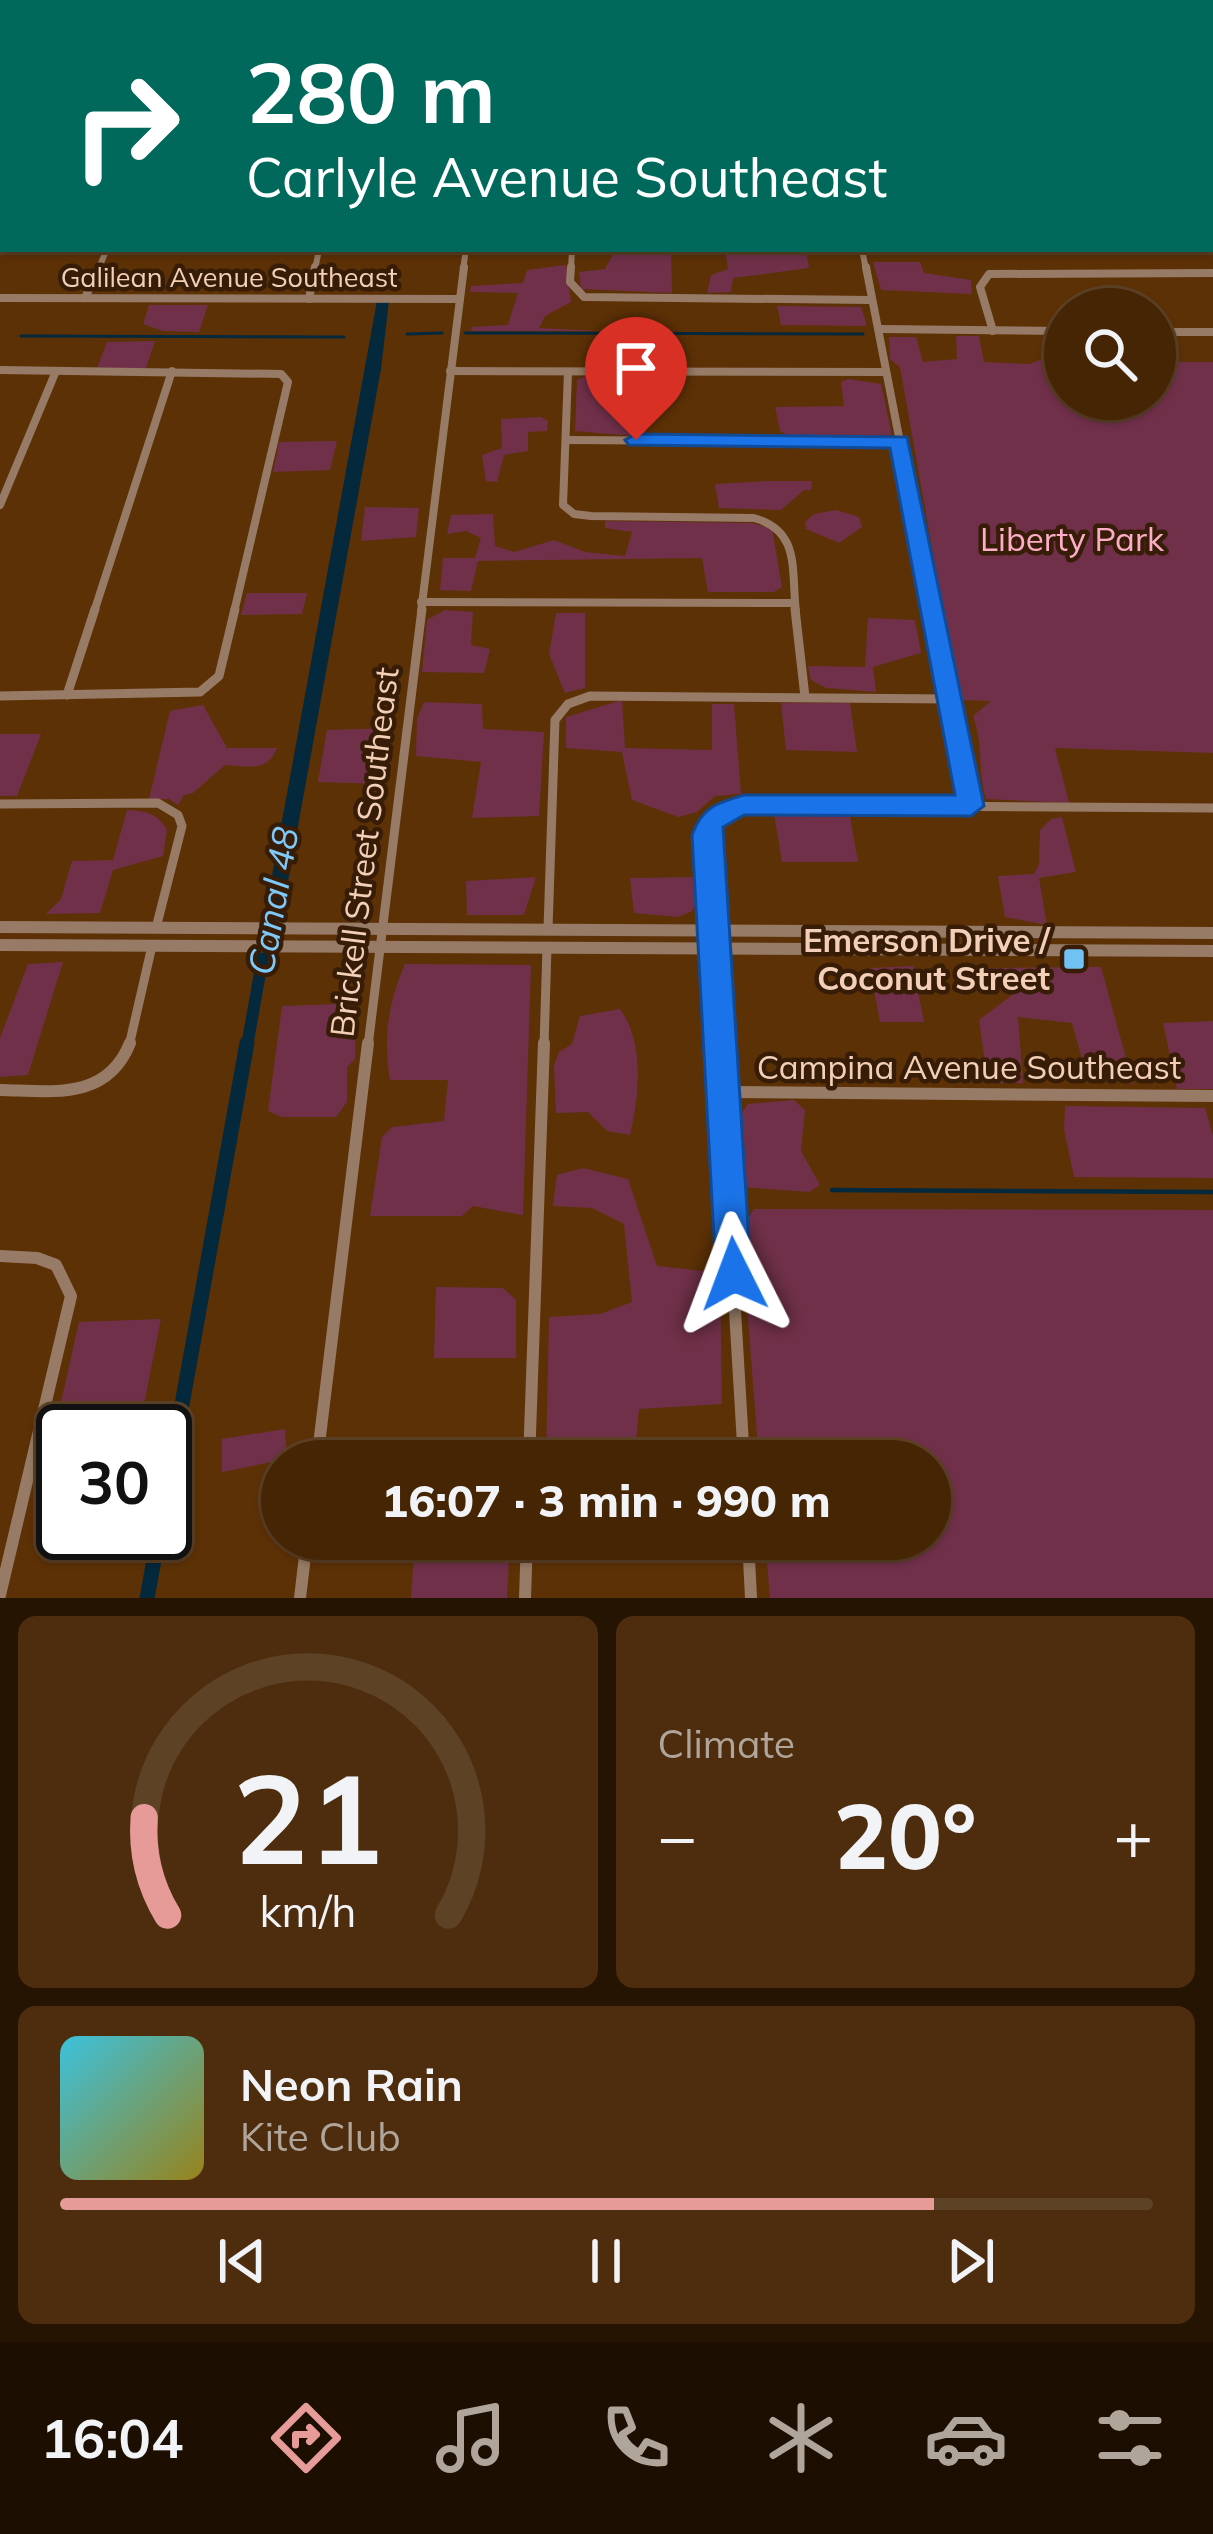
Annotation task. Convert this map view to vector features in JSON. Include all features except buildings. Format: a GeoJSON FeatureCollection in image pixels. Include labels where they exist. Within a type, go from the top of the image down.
{"type":"FeatureCollection","features":[{"type":"Feature","properties":{"kind":"street"},"geometry":{"type":"LineString","coordinates":[[86,298],[106,252]]}},
{"type":"Feature","properties":{"kind":"street"},"geometry":{"type":"LineString","coordinates":[[309,299],[318,252]]}},
{"type":"Feature","properties":{"kind":"street","name":"Brickell Street Southeast"},"geometry":{"type":"LineString","coordinates":[[320,1440],[466,252]]}},
{"type":"Feature","properties":{"kind":"street"},"geometry":{"type":"LineString","coordinates":[[572,252],[570,282],[584,298],[872,300]]}},
{"type":"Feature","properties":{"kind":"street"},"geometry":{"type":"LineString","coordinates":[[863,252],[971,806]]}},
{"type":"Feature","properties":{"kind":"street"},"geometry":{"type":"LineString","coordinates":[[993,331],[980,287],[989,274],[1213,273]]}},
{"type":"Feature","properties":{"kind":"street","name":"Galilean Avenue Southeast"},"geometry":{"type":"LineString","coordinates":[[0,298],[458,299]]}},
{"type":"Feature","properties":{"kind":"street"},"geometry":{"type":"LineString","coordinates":[[879,329],[1044,331]]}},
{"type":"Feature","properties":{"kind":"street"},"geometry":{"type":"LineString","coordinates":[[1176,332],[1213,332]]}},
{"type":"Feature","properties":{"kind":"street"},"geometry":{"type":"LineString","coordinates":[[0,370],[260,371],[281,374],[288,382],[219,676],[208,687],[185,695],[0,696]]}},
{"type":"Feature","properties":{"kind":"street"},"geometry":{"type":"LineString","coordinates":[[0,505],[56,370]]}},
{"type":"Feature","properties":{"kind":"street"},"geometry":{"type":"LineString","coordinates":[[67,695],[172,371]]}},
{"type":"Feature","properties":{"kind":"street"},"geometry":{"type":"LineString","coordinates":[[450,371],[886,372]]}},
{"type":"Feature","properties":{"kind":"street"},"geometry":{"type":"LineString","coordinates":[[568,372],[563,505],[574,514],[754,518],[776,524],[787,535],[805,697]]}},
{"type":"Feature","properties":{"kind":"street"},"geometry":{"type":"LineString","coordinates":[[567,440],[899,442]]}},
{"type":"Feature","properties":{"kind":"street"},"geometry":{"type":"LineString","coordinates":[[421,602],[793,603]]}},
{"type":"Feature","properties":{"kind":"street"},"geometry":{"type":"LineString","coordinates":[[548,929],[555,720],[568,704],[590,696],[951,698]]}},
{"type":"Feature","properties":{"kind":"street"},"geometry":{"type":"LineString","coordinates":[[0,804],[158,803],[178,814],[182,826],[156,928]]}},
{"type":"Feature","properties":{"kind":"street"},"geometry":{"type":"LineString","coordinates":[[743,1440],[706,835],[711,822],[721,812],[744,805],[1213,808]]}},
{"type":"Feature","properties":{"kind":"street"},"geometry":{"type":"LineString","coordinates":[[0,927],[1213,933]]}},
{"type":"Feature","properties":{"kind":"street"},"geometry":{"type":"LineString","coordinates":[[0,945],[1213,951]]}},
{"type":"Feature","properties":{"kind":"street"},"geometry":{"type":"LineString","coordinates":[[0,1090],[82,1089],[107,1080],[128,1051],[152,946]]}},
{"type":"Feature","properties":{"kind":"street"},"geometry":{"type":"LineString","coordinates":[[530,1440],[547,947]]}},
{"type":"Feature","properties":{"kind":"street","name":"Campina Avenue Southeast"},"geometry":{"type":"LineString","coordinates":[[724,1092],[1213,1096]]}},
{"type":"Feature","properties":{"kind":"street"},"geometry":{"type":"LineString","coordinates":[[0,1256],[31,1256],[61,1265],[70,1277],[71,1296],[0,1595]]}},
{"type":"Feature","properties":{"kind":"street"},"geometry":{"type":"LineString","coordinates":[[300,1598],[305,1560]]}},
{"type":"Feature","properties":{"kind":"street"},"geometry":{"type":"LineString","coordinates":[[525,1598],[526,1560]]}},
{"type":"Feature","properties":{"kind":"street"},"geometry":{"type":"LineString","coordinates":[[749,1560],[751,1598]]}},
{"type":"Feature","properties":{"kind":"green space"},"geometry":{"type":"Polygon","coordinates":[[[614,252],[671,252],[672,293],[581,289],[579,272],[605,269],[614,252]]]}},
{"type":"Feature","properties":{"kind":"green space"},"geometry":{"type":"Polygon","coordinates":[[[725,252],[806,252],[809,268],[733,278],[731,292],[707,293],[711,275],[728,269],[725,252]]]}},
{"type":"Feature","properties":{"kind":"green space"},"geometry":{"type":"Polygon","coordinates":[[[873,262],[920,262],[924,273],[971,280],[972,294],[881,290],[873,262]]]}},
{"type":"Feature","properties":{"kind":"green space"},"geometry":{"type":"Polygon","coordinates":[[[566,265],[571,302],[545,316],[539,328],[600,331],[472,331],[471,327],[508,325],[518,293],[470,292],[471,286],[523,283],[527,270],[566,265]]]}},
{"type":"Feature","properties":{"kind":"green space"},"geometry":{"type":"Polygon","coordinates":[[[149,305],[208,305],[199,332],[163,331],[143,324],[149,305]]]}},
{"type":"Feature","properties":{"kind":"green space"},"geometry":{"type":"Polygon","coordinates":[[[777,306],[861,307],[867,326],[781,325],[777,306]]]}},
{"type":"Feature","properties":{"kind":"green space","name":"Liberty Park"},"geometry":{"type":"Polygon","coordinates":[[[956,336],[979,336],[984,362],[1030,364],[1044,358],[1044,420],[1176,420],[1176,356],[1179,362],[1213,362],[1213,753],[1055,748],[1069,803],[986,799],[973,716],[991,701],[959,700],[900,367],[890,359],[889,337],[916,337],[923,362],[957,359],[956,336]]]}},
{"type":"Feature","properties":{"kind":"green space"},"geometry":{"type":"Polygon","coordinates":[[[155,341],[146,368],[97,368],[107,342],[155,341]]]}},
{"type":"Feature","properties":{"kind":"green space"},"geometry":{"type":"Polygon","coordinates":[[[615,377],[616,404],[647,404],[646,437],[575,431],[577,380],[615,377]]]}},
{"type":"Feature","properties":{"kind":"green space"},"geometry":{"type":"Polygon","coordinates":[[[841,382],[881,384],[892,435],[791,437],[780,431],[775,407],[844,406],[841,382]]]}},
{"type":"Feature","properties":{"kind":"green space"},"geometry":{"type":"Polygon","coordinates":[[[541,417],[548,421],[547,431],[528,432],[528,451],[504,455],[497,482],[486,481],[482,455],[502,448],[501,419],[541,417]]]}},
{"type":"Feature","properties":{"kind":"green space"},"geometry":{"type":"Polygon","coordinates":[[[337,441],[330,470],[273,472],[279,442],[337,441]]]}},
{"type":"Feature","properties":{"kind":"green space"},"geometry":{"type":"Polygon","coordinates":[[[812,481],[811,490],[804,490],[781,510],[719,508],[715,484],[812,481]]]}},
{"type":"Feature","properties":{"kind":"green space"},"geometry":{"type":"Polygon","coordinates":[[[365,507],[419,508],[416,537],[361,541],[365,507]]]}},
{"type":"Feature","properties":{"kind":"green space"},"geometry":{"type":"Polygon","coordinates":[[[836,510],[859,517],[862,527],[839,543],[806,529],[805,522],[814,514],[836,510]]]}},
{"type":"Feature","properties":{"kind":"green space"},"geometry":{"type":"Polygon","coordinates":[[[493,514],[495,546],[514,552],[554,540],[585,552],[625,556],[632,532],[605,528],[605,521],[752,523],[772,529],[782,587],[774,592],[708,592],[702,558],[478,561],[471,591],[440,590],[443,558],[475,558],[481,538],[466,531],[447,534],[451,515],[493,514]]]}},
{"type":"Feature","properties":{"kind":"green space"},"geometry":{"type":"Polygon","coordinates":[[[247,593],[307,593],[302,614],[241,615],[247,593]]]}},
{"type":"Feature","properties":{"kind":"green space"},"geometry":{"type":"Polygon","coordinates":[[[445,610],[473,612],[471,645],[490,649],[484,673],[422,672],[427,620],[445,610]]]}},
{"type":"Feature","properties":{"kind":"green space"},"geometry":{"type":"Polygon","coordinates":[[[556,613],[585,613],[585,688],[565,693],[549,654],[556,613]]]}},
{"type":"Feature","properties":{"kind":"green space"},"geometry":{"type":"Polygon","coordinates":[[[868,618],[915,620],[921,653],[873,667],[876,692],[826,688],[811,680],[808,666],[865,667],[868,618]]]}},
{"type":"Feature","properties":{"kind":"green space"},"geometry":{"type":"Polygon","coordinates":[[[622,700],[625,748],[712,750],[712,704],[734,704],[741,794],[715,796],[697,812],[678,817],[632,800],[622,752],[566,748],[566,717],[622,700]]]}},
{"type":"Feature","properties":{"kind":"green space"},"geometry":{"type":"Polygon","coordinates":[[[424,702],[482,704],[483,729],[544,732],[539,816],[472,818],[481,762],[416,756],[417,719],[424,702]]]}},
{"type":"Feature","properties":{"kind":"green space"},"geometry":{"type":"Polygon","coordinates":[[[781,703],[850,703],[857,752],[786,750],[781,703]]]}},
{"type":"Feature","properties":{"kind":"green space"},"geometry":{"type":"Polygon","coordinates":[[[203,705],[227,748],[277,748],[273,756],[256,766],[225,765],[193,793],[184,795],[178,805],[169,799],[149,799],[170,711],[203,705]]]}},
{"type":"Feature","properties":{"kind":"green space"},"geometry":{"type":"Polygon","coordinates":[[[394,728],[382,784],[318,782],[327,730],[394,728]]]}},
{"type":"Feature","properties":{"kind":"green space"},"geometry":{"type":"Polygon","coordinates":[[[0,734],[41,734],[17,796],[0,796],[0,734]]]}},
{"type":"Feature","properties":{"kind":"green space"},"geometry":{"type":"Polygon","coordinates":[[[127,810],[150,814],[167,829],[163,856],[113,870],[100,913],[46,914],[61,899],[72,861],[113,860],[127,810]]]}},
{"type":"Feature","properties":{"kind":"green space"},"geometry":{"type":"Polygon","coordinates":[[[774,813],[850,816],[858,862],[782,862],[774,813]]]}},
{"type":"Feature","properties":{"kind":"green space"},"geometry":{"type":"Polygon","coordinates":[[[1062,817],[1076,872],[1039,878],[1047,925],[1005,917],[998,876],[1034,874],[1039,864],[1040,830],[1051,819],[1062,817]]]}},
{"type":"Feature","properties":{"kind":"green space"},"geometry":{"type":"Polygon","coordinates":[[[536,877],[524,915],[467,915],[466,881],[536,877]]]}},
{"type":"Feature","properties":{"kind":"green space"},"geometry":{"type":"Polygon","coordinates":[[[696,877],[698,899],[692,911],[678,917],[634,913],[630,878],[696,877]]]}},
{"type":"Feature","properties":{"kind":"green space"},"geometry":{"type":"Polygon","coordinates":[[[63,962],[28,1075],[0,1077],[0,1038],[28,964],[63,962]]]}},
{"type":"Feature","properties":{"kind":"green space"},"geometry":{"type":"Polygon","coordinates":[[[405,964],[531,965],[523,1215],[473,1206],[462,1216],[370,1216],[382,1137],[392,1127],[444,1121],[448,1080],[390,1080],[388,1021],[405,964]]]}},
{"type":"Feature","properties":{"kind":"green space"},"geometry":{"type":"Polygon","coordinates":[[[913,966],[924,1022],[880,1022],[870,968],[913,966]]]}},
{"type":"Feature","properties":{"kind":"green space"},"geometry":{"type":"Polygon","coordinates":[[[1101,967],[1133,1084],[1087,1077],[1072,1023],[1018,1017],[1023,1083],[988,1083],[979,1020],[1012,995],[988,977],[987,968],[1101,967]]]}},
{"type":"Feature","properties":{"kind":"green space"},"geometry":{"type":"Polygon","coordinates":[[[337,1004],[350,1008],[356,1020],[355,1059],[347,1067],[347,1102],[336,1117],[282,1117],[268,1111],[282,1006],[337,1004]]]}},
{"type":"Feature","properties":{"kind":"green space"},"geometry":{"type":"Polygon","coordinates":[[[620,1009],[637,1054],[630,1135],[607,1131],[588,1112],[556,1113],[554,1065],[559,1052],[572,1044],[580,1016],[620,1009]]]}},
{"type":"Feature","properties":{"kind":"green space"},"geometry":{"type":"Polygon","coordinates":[[[1213,1021],[1213,1089],[1177,1089],[1163,1023],[1213,1021]]]}},
{"type":"Feature","properties":{"kind":"green space"},"geometry":{"type":"Polygon","coordinates":[[[794,1100],[805,1110],[801,1151],[820,1185],[809,1192],[744,1187],[739,1117],[748,1104],[794,1100]]]}},
{"type":"Feature","properties":{"kind":"green space"},"geometry":{"type":"Polygon","coordinates":[[[1065,1106],[1205,1108],[1213,1135],[1213,1178],[1074,1177],[1064,1129],[1065,1106]]]}},
{"type":"Feature","properties":{"kind":"green space"},"geometry":{"type":"Polygon","coordinates":[[[583,1168],[628,1179],[657,1266],[720,1273],[722,1404],[639,1409],[636,1440],[546,1440],[549,1317],[600,1314],[632,1302],[624,1224],[592,1208],[553,1206],[557,1175],[583,1168]]]}},
{"type":"Feature","properties":{"kind":"green space"},"geometry":{"type":"Polygon","coordinates":[[[754,1209],[1213,1210],[1213,1598],[770,1598],[767,1560],[951,1560],[951,1440],[757,1440],[741,1229],[754,1209]]]}},
{"type":"Feature","properties":{"kind":"green space"},"geometry":{"type":"Polygon","coordinates":[[[436,1287],[503,1288],[516,1300],[516,1358],[434,1358],[436,1287]]]}},
{"type":"Feature","properties":{"kind":"green space"},"geometry":{"type":"Polygon","coordinates":[[[161,1319],[144,1404],[61,1404],[79,1322],[161,1319]]]}},
{"type":"Feature","properties":{"kind":"green space"},"geometry":{"type":"Polygon","coordinates":[[[285,1429],[286,1440],[261,1440],[261,1464],[222,1472],[222,1439],[285,1429]]]}},
{"type":"Feature","properties":{"kind":"green space"},"geometry":{"type":"Polygon","coordinates":[[[414,1560],[509,1560],[507,1598],[411,1598],[414,1560]]]}},
{"type":"Feature","properties":{"kind":"water"},"geometry":{"type":"Polygon","coordinates":[[[377,301],[389,301],[381,369],[282,914],[265,914],[377,301]]]}},
{"type":"Feature","properties":{"kind":"waterway"},"geometry":{"type":"LineString","coordinates":[[407,334],[442,333]]}},
{"type":"Feature","properties":{"kind":"waterway"},"geometry":{"type":"LineString","coordinates":[[465,333],[863,334]]}},
{"type":"Feature","properties":{"kind":"waterway"},"geometry":{"type":"LineString","coordinates":[[21,336],[344,337]]}},
{"type":"Feature","properties":{"kind":"waterway","name":"Canal 48"},"geometry":{"type":"LineString","coordinates":[[247,1046],[273,900]]}},
{"type":"Feature","properties":{"kind":"waterway","name":"Canal 48"},"geometry":{"type":"LineString","coordinates":[[182,1404],[247,1043]]}},
{"type":"Feature","properties":{"kind":"waterway"},"geometry":{"type":"LineString","coordinates":[[832,1190],[1213,1192]]}},
{"type":"Feature","properties":{"kind":"waterway","name":"Canal 48"},"geometry":{"type":"LineString","coordinates":[[147,1598],[154,1560]]}},
{"type":"Feature","properties":{"kind":"place","name":"Emerson Drive / Coconut Street"},"geometry":{"type":"Point","coordinates":[1074,959]}},
{"type":"Feature","properties":{"kind":"route"},"geometry":{"type":"LineString","coordinates":[[636,440],[899,442],[971,806],[744,805],[721,812],[711,822],[706,835],[734,1274]]}}]}
